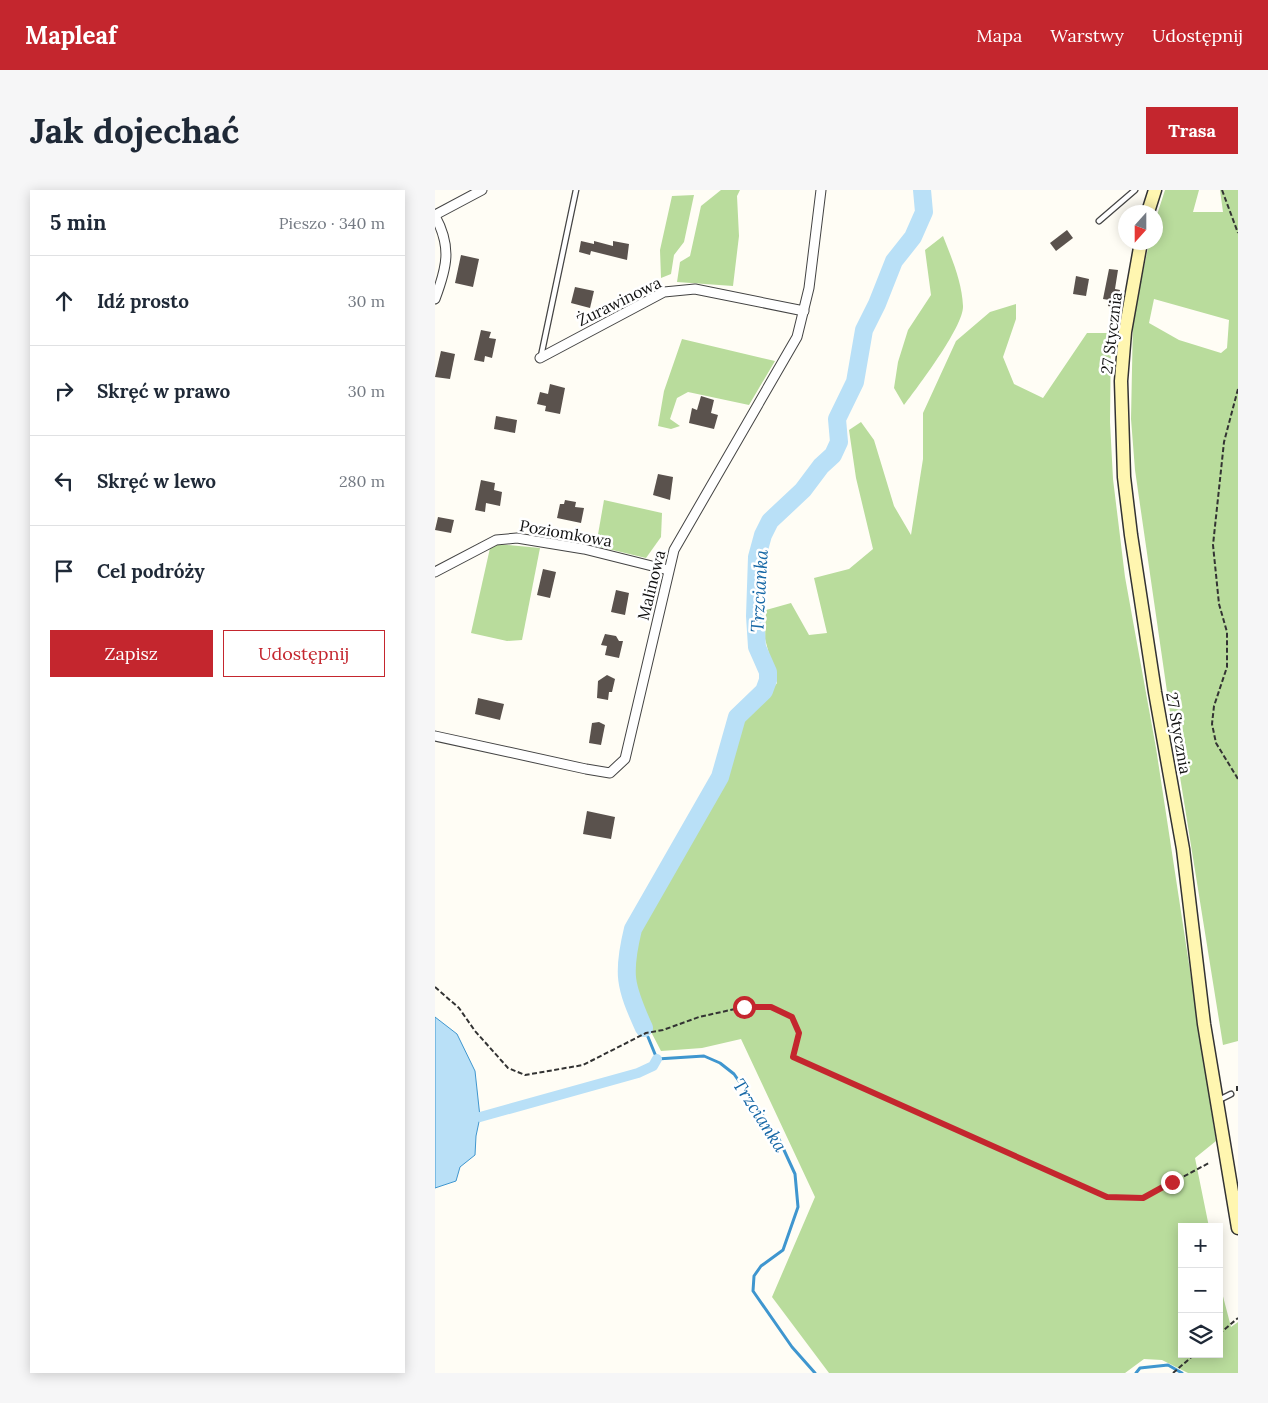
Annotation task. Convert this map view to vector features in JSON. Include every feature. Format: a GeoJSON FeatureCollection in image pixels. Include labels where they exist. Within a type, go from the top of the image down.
{"type":"FeatureCollection","features":[{"type":"Feature","properties":{"kind":"main road"},"geometry":{"type":"LineString","coordinates":[[1150,205],[1155,190]]}},
{"type":"Feature","properties":{"kind":"main road","name":"27 Stycznia"},"geometry":{"type":"LineString","coordinates":[[1140,250],[1125,332],[1121,381],[1125,477],[1131,535],[1183,849],[1204,1024],[1238,1228]]}},
{"type":"Feature","properties":{"kind":"street"},"geometry":{"type":"LineString","coordinates":[[435,299],[446,261],[447,245],[435,216],[482,190]]}},
{"type":"Feature","properties":{"kind":"street","name":"Malinowa"},"geometry":{"type":"LineString","coordinates":[[435,736],[610,773],[625,759],[674,550],[797,337],[809,288],[821,190]]}},
{"type":"Feature","properties":{"kind":"street","name":"Żurawinowa"},"geometry":{"type":"LineString","coordinates":[[540,358],[664,292],[695,288],[803,311]]}},
{"type":"Feature","properties":{"kind":"street","name":"Poziomkowa"},"geometry":{"type":"LineString","coordinates":[[435,572],[496,540],[517,538],[584,549],[668,570]]}},
{"type":"Feature","properties":{"kind":"lane"},"geometry":{"type":"LineString","coordinates":[[540,358],[576,190]]}},
{"type":"Feature","properties":{"kind":"lane"},"geometry":{"type":"LineString","coordinates":[[1099,221],[1135,190]]}},
{"type":"Feature","properties":{"kind":"lane"},"geometry":{"type":"LineString","coordinates":[[1217,1101],[1231,1094]]}},
{"type":"Feature","properties":{"kind":"path"},"geometry":{"type":"LineString","coordinates":[[1222,190],[1238,233]]}},
{"type":"Feature","properties":{"kind":"path"},"geometry":{"type":"LineString","coordinates":[[1238,389],[1224,442],[1213,545],[1219,604],[1227,632],[1227,666],[1214,706],[1212,724],[1216,743],[1238,778]]}},
{"type":"Feature","properties":{"kind":"path"},"geometry":{"type":"LineString","coordinates":[[435,987],[459,1008],[508,1068],[525,1075],[583,1065],[646,1033],[663,1030],[699,1017],[744,1007],[771,1007],[792,1017],[799,1033],[793,1057],[1107,1197],[1143,1198],[1209,1163]]}},
{"type":"Feature","properties":{"kind":"path"},"geometry":{"type":"LineString","coordinates":[[1223,1331],[1238,1318]]}},
{"type":"Feature","properties":{"kind":"path"},"geometry":{"type":"LineString","coordinates":[[1173,1373],[1190,1358]]}},
{"type":"Feature","properties":{"kind":"green space"},"geometry":{"type":"Polygon","coordinates":[[[721,190],[740,190],[737,196],[739,236],[733,286],[677,282],[680,262],[690,256],[701,206],[721,190]]]}},
{"type":"Feature","properties":{"kind":"green space"},"geometry":{"type":"Polygon","coordinates":[[[1165,190],[1199,190],[1193,212],[1223,212],[1220,190],[1238,190],[1238,1041],[1223,1045],[1173,733],[1135,470],[1131,419],[1133,320],[1148,250],[1163,250],[1163,205],[1160,205],[1165,190]],[[1154,299],[1149,323],[1179,340],[1221,353],[1227,348],[1229,320],[1154,299]]]}},
{"type":"Feature","properties":{"kind":"green space"},"geometry":{"type":"Polygon","coordinates":[[[694,195],[684,242],[674,255],[671,274],[661,278],[660,250],[672,196],[694,195]]]}},
{"type":"Feature","properties":{"kind":"green space"},"geometry":{"type":"Polygon","coordinates":[[[943,236],[961,288],[963,306],[961,315],[956,328],[939,357],[904,405],[894,388],[898,362],[908,330],[931,295],[925,250],[943,236]]]}},
{"type":"Feature","properties":{"kind":"green space"},"geometry":{"type":"Polygon","coordinates":[[[1016,304],[1016,319],[1003,357],[1014,384],[1043,398],[1087,333],[1111,333],[1110,422],[1113,479],[1125,577],[1156,748],[1216,1141],[1195,1158],[1208,1223],[1178,1223],[1178,1358],[1223,1358],[1223,1296],[1231,1327],[1238,1322],[1238,1373],[1188,1373],[1162,1360],[1144,1359],[1125,1373],[829,1373],[772,1297],[815,1197],[741,1039],[702,1048],[661,1051],[648,1026],[634,985],[636,941],[666,880],[728,774],[742,719],[768,695],[777,683],[765,639],[766,610],[791,603],[809,635],[827,633],[814,578],[849,569],[873,549],[856,478],[849,430],[861,422],[874,440],[894,506],[911,535],[923,459],[923,413],[956,341],[990,312],[1016,304]]]}},
{"type":"Feature","properties":{"kind":"green space"},"geometry":{"type":"Polygon","coordinates":[[[682,339],[775,361],[749,405],[688,392],[677,398],[670,419],[680,426],[671,429],[658,426],[664,391],[682,339]]]}},
{"type":"Feature","properties":{"kind":"green space"},"geometry":{"type":"Polygon","coordinates":[[[604,500],[662,513],[661,537],[646,558],[596,546],[604,500]]]}},
{"type":"Feature","properties":{"kind":"green space"},"geometry":{"type":"Polygon","coordinates":[[[497,544],[540,548],[522,640],[507,641],[471,633],[490,548],[497,544]]]}},
{"type":"Feature","properties":{"kind":"water"},"geometry":{"type":"Polygon","coordinates":[[[435,1017],[457,1034],[475,1071],[480,1117],[475,1155],[460,1167],[456,1181],[435,1188],[435,1017]]]}},
{"type":"Feature","properties":{"kind":"building"},"geometry":{"type":"Polygon","coordinates":[[[1067,230],[1073,238],[1056,251],[1050,243],[1067,230]]]}},
{"type":"Feature","properties":{"kind":"building"},"geometry":{"type":"Polygon","coordinates":[[[581,241],[594,244],[594,241],[613,246],[613,241],[629,244],[627,260],[591,251],[590,255],[579,252],[581,241]]]}},
{"type":"Feature","properties":{"kind":"building"},"geometry":{"type":"Polygon","coordinates":[[[461,255],[479,259],[473,287],[455,283],[461,255]]]}},
{"type":"Feature","properties":{"kind":"building"},"geometry":{"type":"Polygon","coordinates":[[[1109,269],[1118,270],[1115,289],[1120,290],[1117,308],[1108,306],[1109,300],[1103,299],[1109,269]]]}},
{"type":"Feature","properties":{"kind":"building"},"geometry":{"type":"Polygon","coordinates":[[[1076,276],[1089,279],[1086,296],[1073,294],[1076,276]]]}},
{"type":"Feature","properties":{"kind":"building"},"geometry":{"type":"Polygon","coordinates":[[[575,287],[594,291],[590,308],[571,303],[575,287]]]}},
{"type":"Feature","properties":{"kind":"building"},"geometry":{"type":"Polygon","coordinates":[[[481,330],[491,332],[489,338],[496,339],[492,358],[485,356],[484,362],[474,360],[481,330]]]}},
{"type":"Feature","properties":{"kind":"building"},"geometry":{"type":"Polygon","coordinates":[[[441,351],[455,354],[450,379],[435,377],[441,351]]]}},
{"type":"Feature","properties":{"kind":"building"},"geometry":{"type":"Polygon","coordinates":[[[550,384],[565,388],[560,414],[545,411],[546,406],[537,404],[540,392],[548,394],[550,384]]]}},
{"type":"Feature","properties":{"kind":"building"},"geometry":{"type":"Polygon","coordinates":[[[701,396],[714,400],[711,413],[718,415],[714,429],[689,423],[692,408],[697,410],[701,396]]]}},
{"type":"Feature","properties":{"kind":"building"},"geometry":{"type":"Polygon","coordinates":[[[496,416],[517,420],[515,433],[494,429],[496,416]]]}},
{"type":"Feature","properties":{"kind":"building"},"geometry":{"type":"Polygon","coordinates":[[[658,474],[673,477],[670,500],[653,495],[658,474]]]}},
{"type":"Feature","properties":{"kind":"building"},"geometry":{"type":"Polygon","coordinates":[[[481,480],[495,483],[494,490],[502,492],[500,506],[486,503],[485,512],[475,510],[481,480]]]}},
{"type":"Feature","properties":{"kind":"building"},"geometry":{"type":"Polygon","coordinates":[[[565,500],[576,502],[575,507],[584,508],[581,523],[557,518],[560,504],[564,504],[565,500]]]}},
{"type":"Feature","properties":{"kind":"building"},"geometry":{"type":"Polygon","coordinates":[[[438,517],[454,520],[451,533],[435,530],[438,517]]]}},
{"type":"Feature","properties":{"kind":"building"},"geometry":{"type":"Polygon","coordinates":[[[543,569],[556,572],[550,598],[537,595],[543,569]]]}},
{"type":"Feature","properties":{"kind":"building"},"geometry":{"type":"Polygon","coordinates":[[[616,590],[629,593],[625,615],[611,612],[616,590]]]}},
{"type":"Feature","properties":{"kind":"building"},"geometry":{"type":"Polygon","coordinates":[[[605,634],[616,636],[619,641],[623,641],[619,658],[605,655],[607,646],[601,645],[605,634]]]}},
{"type":"Feature","properties":{"kind":"building"},"geometry":{"type":"Polygon","coordinates":[[[607,675],[615,679],[612,692],[609,692],[608,700],[597,698],[598,681],[607,675]]]}},
{"type":"Feature","properties":{"kind":"building"},"geometry":{"type":"Polygon","coordinates":[[[478,698],[504,704],[500,720],[475,714],[478,698]]]}},
{"type":"Feature","properties":{"kind":"building"},"geometry":{"type":"Polygon","coordinates":[[[599,722],[605,725],[601,745],[589,743],[592,723],[599,722]]]}},
{"type":"Feature","properties":{"kind":"building"},"geometry":{"type":"Polygon","coordinates":[[[587,811],[615,817],[611,839],[583,834],[587,811]]]}},
{"type":"Feature","properties":{"kind":"waterway","name":"Trzcianka"},"geometry":{"type":"LineString","coordinates":[[644,1028],[627,980],[627,958],[633,929],[720,777],[737,717],[764,691],[768,680],[768,672],[757,647],[755,616],[757,557],[763,535],[770,521],[803,490],[821,466],[833,455],[839,442],[837,419],[855,382],[864,330],[877,304],[894,261],[913,237],[924,212],[922,190]]}},
{"type":"Feature","properties":{"kind":"waterway","name":"Trzcianka"},"geometry":{"type":"LineString","coordinates":[[648,1037],[657,1059],[704,1056],[720,1063],[734,1074],[778,1137],[795,1174],[798,1207],[783,1250],[761,1266],[754,1276],[753,1291],[792,1347],[815,1373]]}},
{"type":"Feature","properties":{"kind":"waterway"},"geometry":{"type":"LineString","coordinates":[[480,1117],[638,1073],[653,1066],[657,1059]]}},
{"type":"Feature","properties":{"kind":"waterway"},"geometry":{"type":"LineString","coordinates":[[1136,1373],[1140,1368],[1168,1365],[1182,1373]]}},
{"type":"Feature","properties":{"kind":"route"},"geometry":{"type":"LineString","coordinates":[[744,1007],[771,1007],[792,1017],[799,1033],[793,1057],[1107,1197],[1143,1198],[1172,1182]]}}]}
